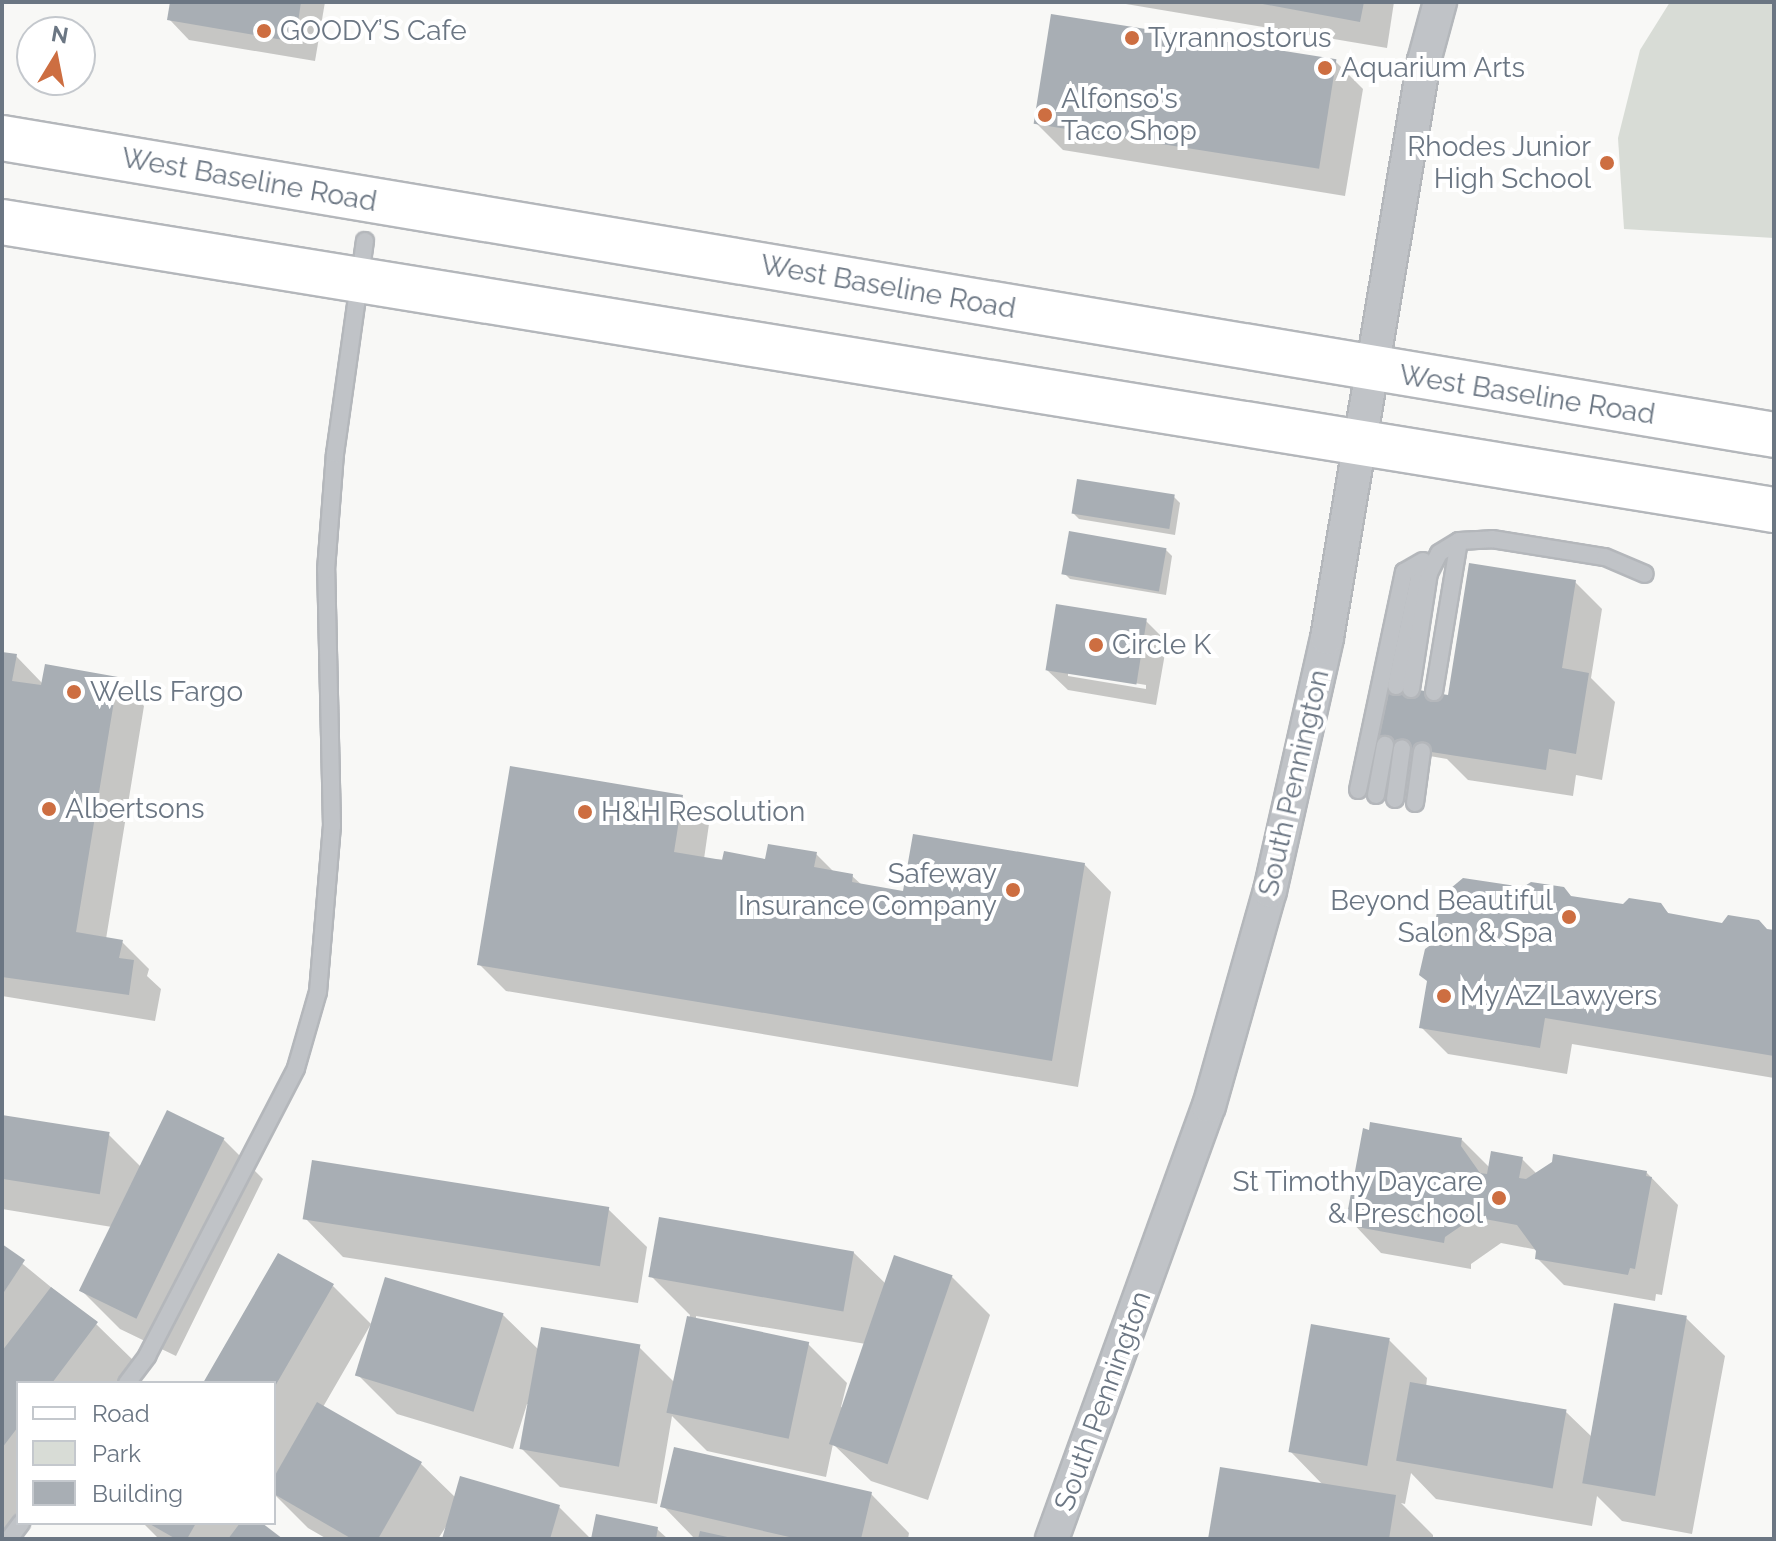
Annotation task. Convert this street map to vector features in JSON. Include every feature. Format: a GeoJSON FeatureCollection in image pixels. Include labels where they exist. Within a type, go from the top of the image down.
{"type":"FeatureCollection","features":[{"type":"Feature","properties":{"kind":"main road","name":"West Baseline Road"},"geometry":{"type":"LineString","coordinates":[[2,138],[1774,435]]}},
{"type":"Feature","properties":{"kind":"main road"},"geometry":{"type":"LineString","coordinates":[[2,222],[362,260],[1359,443],[1774,510]]}},
{"type":"Feature","properties":{"kind":"street","name":"South Pennington"},"geometry":{"type":"LineString","coordinates":[[1052,1539],[1201,1130],[1270,891],[1325,649],[1424,61],[1440,2]]}},
{"type":"Feature","properties":{"kind":"lane"},"geometry":{"type":"LineString","coordinates":[[128,1381],[147,1356],[296,1068],[318,992],[332,826],[326,570],[335,454],[362,260]]}},
{"type":"Feature","properties":{"kind":"lane"},"geometry":{"type":"LineString","coordinates":[[1358,790],[1404,572],[1459,541],[1492,539],[1605,557],[1645,574]]}},
{"type":"Feature","properties":{"kind":"lane"},"geometry":{"type":"LineString","coordinates":[[1434,692],[1459,541]]}},
{"type":"Feature","properties":{"kind":"lane"},"geometry":{"type":"LineString","coordinates":[[1423,561],[1403,687],[1429,573],[1439,553]]}},
{"type":"Feature","properties":{"kind":"lane"},"geometry":{"type":"LineString","coordinates":[[1376,795],[1393,746],[1395,799]]}},
{"type":"Feature","properties":{"kind":"lane"},"geometry":{"type":"LineString","coordinates":[[1415,803],[1422,751]]}},
{"type":"Feature","properties":{"kind":"green space"},"geometry":{"type":"Polygon","coordinates":[[[1670,2],[1774,2],[1774,238],[1624,229],[1618,138],[1640,50],[1670,2]]]}},
{"type":"Feature","properties":{"kind":"building","name":"GOODY’S Cafe"},"geometry":{"type":"Polygon","coordinates":[[[170,2],[301,2],[295,42],[167,20],[170,2]]]}},
{"type":"Feature","properties":{"kind":"building"},"geometry":{"type":"Polygon","coordinates":[[[1252,2],[1364,2],[1360,22],[1252,2]]]}},
{"type":"Feature","properties":{"kind":"building"},"geometry":{"type":"Polygon","coordinates":[[[1051,14],[1336,59],[1319,169],[1034,124],[1051,14]]]}},
{"type":"Feature","properties":{"kind":"building"},"geometry":{"type":"Polygon","coordinates":[[[1077,479],[1175,494],[1169,529],[1072,514],[1077,479]]]}},
{"type":"Feature","properties":{"kind":"building","name":"Circle K"},"geometry":{"type":"Polygon","coordinates":[[[1069,531],[1166,548],[1159,592],[1061,574],[1069,531]]]}},
{"type":"Feature","properties":{"kind":"building"},"geometry":{"type":"Polygon","coordinates":[[[1469,563],[1576,580],[1562,668],[1589,673],[1576,754],[1549,749],[1546,770],[1374,743],[1384,684],[1448,695],[1469,563]]]}},
{"type":"Feature","properties":{"kind":"building","name":"Circle K"},"geometry":{"type":"Polygon","coordinates":[[[1056,604],[1147,618],[1136,685],[1046,670],[1056,604]]]}},
{"type":"Feature","properties":{"kind":"building","name":"Albertsons"},"geometry":{"type":"Polygon","coordinates":[[[2,652],[17,654],[12,681],[41,685],[45,664],[118,677],[76,932],[123,940],[119,958],[134,960],[129,995],[2,977],[2,652]]]}},
{"type":"Feature","properties":{"kind":"building"},"geometry":{"type":"Polygon","coordinates":[[[510,766],[683,795],[674,852],[722,860],[724,851],[765,859],[768,844],[817,852],[814,867],[853,874],[852,882],[903,891],[913,834],[1085,863],[1052,1061],[477,965],[510,766]]]}},
{"type":"Feature","properties":{"kind":"building"},"geometry":{"type":"Polygon","coordinates":[[[1463,878],[1523,887],[1531,882],[1564,887],[1571,896],[1623,904],[1629,898],[1661,903],[1668,913],[1722,923],[1728,915],[1759,920],[1767,929],[1774,930],[1774,1056],[1545,1018],[1540,1048],[1419,1028],[1427,981],[1419,975],[1425,949],[1432,944],[1439,898],[1463,878]]]}},
{"type":"Feature","properties":{"kind":"building"},"geometry":{"type":"Polygon","coordinates":[[[167,1110],[225,1138],[136,1319],[79,1291],[167,1110]]]}},
{"type":"Feature","properties":{"kind":"building"},"geometry":{"type":"Polygon","coordinates":[[[2,1115],[110,1132],[100,1194],[2,1179],[2,1115]]]}},
{"type":"Feature","properties":{"kind":"building","name":"St Timothy Daycare & Preschool"},"geometry":{"type":"Polygon","coordinates":[[[1370,1122],[1462,1138],[1461,1146],[1480,1173],[1487,1174],[1491,1151],[1523,1157],[1519,1178],[1526,1179],[1552,1162],[1553,1154],[1647,1171],[1646,1176],[1652,1177],[1635,1269],[1630,1268],[1628,1275],[1535,1259],[1536,1251],[1517,1225],[1474,1217],[1445,1237],[1444,1243],[1352,1226],[1353,1221],[1346,1220],[1363,1128],[1369,1130],[1370,1122]]]}},
{"type":"Feature","properties":{"kind":"building"},"geometry":{"type":"Polygon","coordinates":[[[312,1160],[609,1207],[600,1266],[303,1219],[312,1160]]]}},
{"type":"Feature","properties":{"kind":"building"},"geometry":{"type":"Polygon","coordinates":[[[659,1217],[854,1251],[843,1311],[648,1277],[659,1217]]]}},
{"type":"Feature","properties":{"kind":"building"},"geometry":{"type":"Polygon","coordinates":[[[2,1244],[25,1260],[2,1295],[2,1244]]]}},
{"type":"Feature","properties":{"kind":"building"},"geometry":{"type":"Polygon","coordinates":[[[278,1253],[334,1284],[276,1385],[276,1381],[204,1381],[278,1253]]]}},
{"type":"Feature","properties":{"kind":"building"},"geometry":{"type":"Polygon","coordinates":[[[894,1255],[953,1275],[888,1464],[829,1444],[894,1255]]]}},
{"type":"Feature","properties":{"kind":"building"},"geometry":{"type":"Polygon","coordinates":[[[385,1277],[504,1313],[473,1412],[355,1375],[385,1277]]]}},
{"type":"Feature","properties":{"kind":"building"},"geometry":{"type":"Polygon","coordinates":[[[51,1287],[98,1322],[54,1381],[16,1381],[16,1430],[2,1448],[2,1351],[51,1287]]]}},
{"type":"Feature","properties":{"kind":"building"},"geometry":{"type":"Polygon","coordinates":[[[1614,1303],[1687,1316],[1655,1496],[1582,1483],[1614,1303]]]}},
{"type":"Feature","properties":{"kind":"building"},"geometry":{"type":"Polygon","coordinates":[[[687,1316],[809,1342],[789,1439],[666,1413],[687,1316]]]}},
{"type":"Feature","properties":{"kind":"building"},"geometry":{"type":"Polygon","coordinates":[[[1311,1324],[1390,1338],[1367,1466],[1288,1452],[1311,1324]]]}},
{"type":"Feature","properties":{"kind":"building"},"geometry":{"type":"Polygon","coordinates":[[[541,1327],[640,1345],[619,1467],[519,1449],[541,1327]]]}},
{"type":"Feature","properties":{"kind":"building"},"geometry":{"type":"Polygon","coordinates":[[[1410,1382],[1567,1410],[1553,1488],[1396,1461],[1410,1382]]]}},
{"type":"Feature","properties":{"kind":"building"},"geometry":{"type":"Polygon","coordinates":[[[317,1402],[422,1462],[378,1539],[352,1539],[276,1495],[276,1474],[317,1402]]]}},
{"type":"Feature","properties":{"kind":"building"},"geometry":{"type":"Polygon","coordinates":[[[674,1447],[872,1492],[861,1539],[798,1539],[660,1507],[674,1447]]]}},
{"type":"Feature","properties":{"kind":"building"},"geometry":{"type":"Polygon","coordinates":[[[1220,1467],[1396,1495],[1389,1539],[1208,1539],[1220,1467]]]}},
{"type":"Feature","properties":{"kind":"building"},"geometry":{"type":"Polygon","coordinates":[[[460,1476],[560,1505],[550,1539],[442,1539],[460,1476]]]}},
{"type":"Feature","properties":{"kind":"building"},"geometry":{"type":"Polygon","coordinates":[[[596,1514],[658,1527],[656,1539],[591,1539],[596,1514]]]}},
{"type":"Feature","properties":{"kind":"building"},"geometry":{"type":"Polygon","coordinates":[[[152,1525],[195,1525],[187,1539],[176,1539],[152,1525]]]}},
{"type":"Feature","properties":{"kind":"building"},"geometry":{"type":"Polygon","coordinates":[[[238,1525],[265,1525],[283,1539],[228,1539],[238,1525]]]}},
{"type":"Feature","properties":{"kind":"building"},"geometry":{"type":"Polygon","coordinates":[[[700,1531],[732,1538],[732,1539],[698,1539],[700,1531]]]}},
{"type":"Feature","properties":{"kind":"place","name":"GOODY’S Cafe"},"geometry":{"type":"Point","coordinates":[264,31]}},
{"type":"Feature","properties":{"kind":"place","name":"Tyrannostorus"},"geometry":{"type":"Point","coordinates":[1132,38]}},
{"type":"Feature","properties":{"kind":"place","name":"Aquarium Arts"},"geometry":{"type":"Point","coordinates":[1325,68]}},
{"type":"Feature","properties":{"kind":"place","name":"Alfonso's Taco Shop"},"geometry":{"type":"Point","coordinates":[1045,115]}},
{"type":"Feature","properties":{"kind":"place","name":"Rhodes Junior High School"},"geometry":{"type":"Point","coordinates":[1607,163]}},
{"type":"Feature","properties":{"kind":"place","name":"Circle K"},"geometry":{"type":"Point","coordinates":[1096,645]}},
{"type":"Feature","properties":{"kind":"place","name":"Wells Fargo"},"geometry":{"type":"Point","coordinates":[74,692]}},
{"type":"Feature","properties":{"kind":"place","name":"Albertsons"},"geometry":{"type":"Point","coordinates":[49,809]}},
{"type":"Feature","properties":{"kind":"place","name":"H&H Resolution"},"geometry":{"type":"Point","coordinates":[585,812]}},
{"type":"Feature","properties":{"kind":"place","name":"Safeway Insurance Company"},"geometry":{"type":"Point","coordinates":[1013,890]}},
{"type":"Feature","properties":{"kind":"place","name":"Beyond Beautiful Salon & Spa"},"geometry":{"type":"Point","coordinates":[1569,917]}},
{"type":"Feature","properties":{"kind":"place","name":"My AZ Lawyers"},"geometry":{"type":"Point","coordinates":[1444,996]}},
{"type":"Feature","properties":{"kind":"place","name":"St Timothy Daycare & Preschool"},"geometry":{"type":"Point","coordinates":[1499,1198]}}]}
